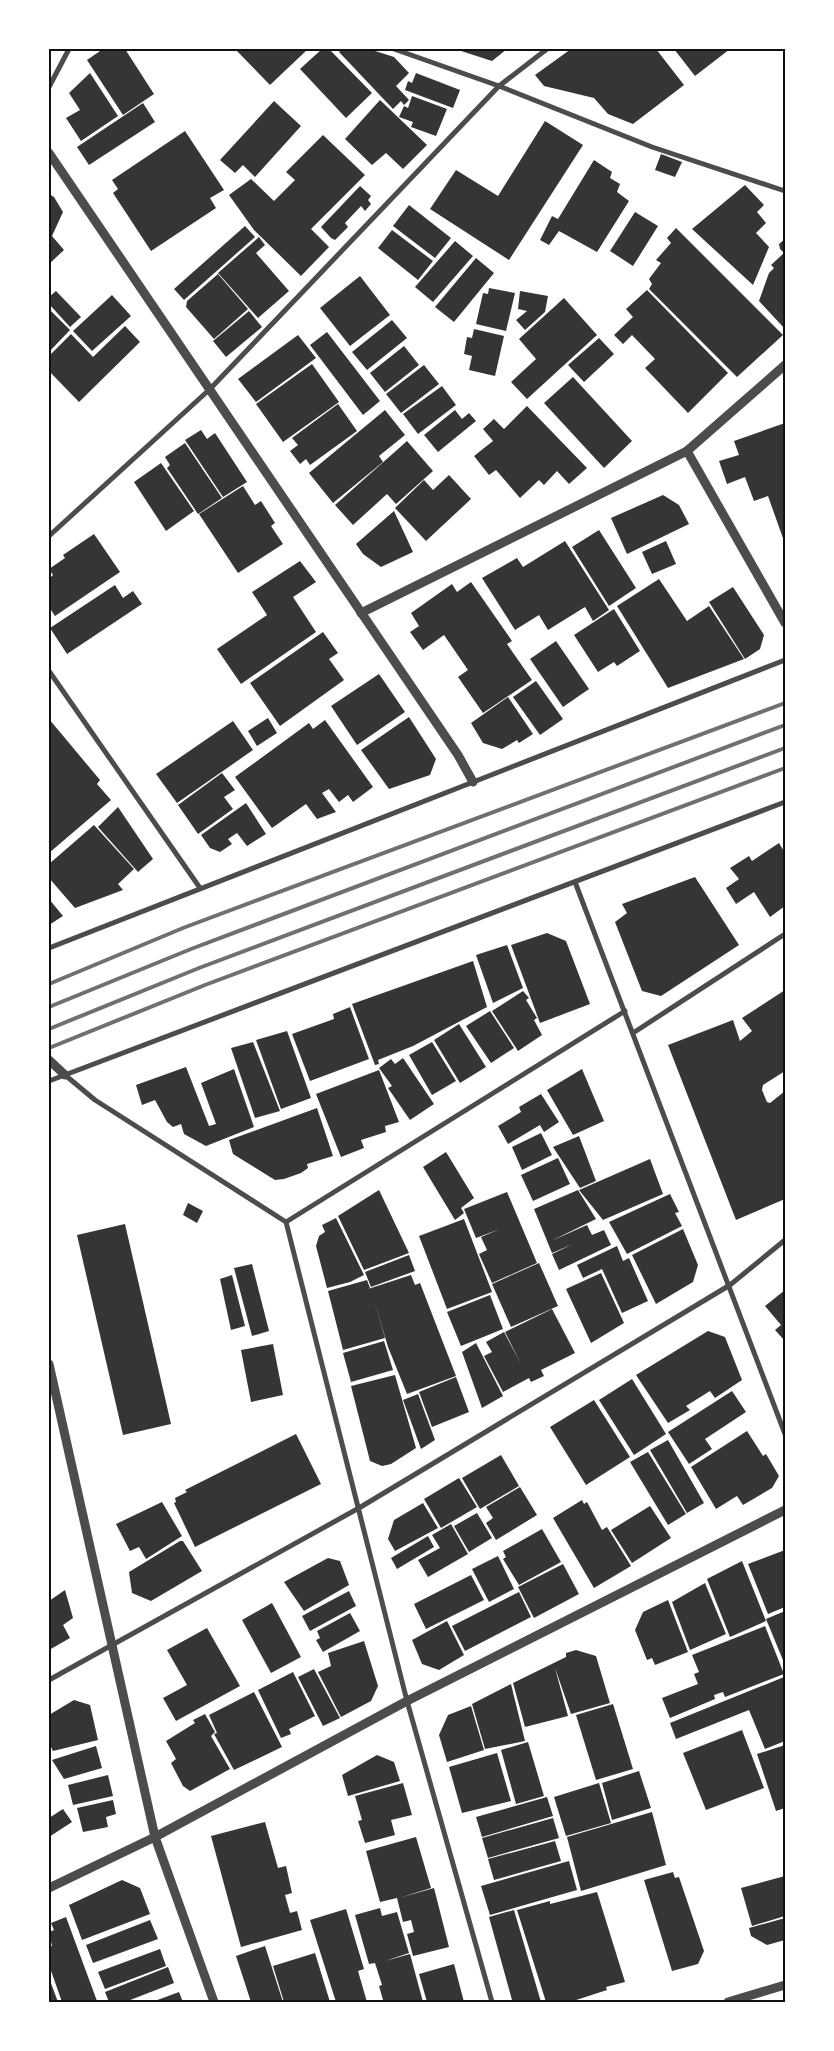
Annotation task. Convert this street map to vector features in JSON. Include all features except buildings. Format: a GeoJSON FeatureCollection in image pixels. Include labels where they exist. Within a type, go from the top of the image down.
{"type":"FeatureCollection","features":[{"type":"Feature","properties":{"kind":"street"},"geometry":{"type":"LineString","coordinates":[[49,87],[69,49]]}},
{"type":"Feature","properties":{"kind":"street"},"geometry":{"type":"LineString","coordinates":[[394,49],[499,86],[652,147],[785,192]]}},
{"type":"Feature","properties":{"kind":"street"},"geometry":{"type":"LineString","coordinates":[[49,536],[210,389],[499,86],[547,49]]}},
{"type":"Feature","properties":{"kind":"street"},"geometry":{"type":"LineString","coordinates":[[49,154],[458,755],[473,782]]}},
{"type":"Feature","properties":{"kind":"street"},"geometry":{"type":"LineString","coordinates":[[361,613],[687,451],[785,365]]}},
{"type":"Feature","properties":{"kind":"street"},"geometry":{"type":"LineString","coordinates":[[687,451],[785,623]]}},
{"type":"Feature","properties":{"kind":"street"},"geometry":{"type":"LineString","coordinates":[[49,948],[785,660]]}},
{"type":"Feature","properties":{"kind":"street"},"geometry":{"type":"LineString","coordinates":[[49,671],[200,888]]}},
{"type":"Feature","properties":{"kind":"street"},"geometry":{"type":"LineString","coordinates":[[49,1081],[785,802]]}},
{"type":"Feature","properties":{"kind":"street"},"geometry":{"type":"LineString","coordinates":[[575,882],[730,1285],[785,1434]]}},
{"type":"Feature","properties":{"kind":"street"},"geometry":{"type":"LineString","coordinates":[[633,1034],[785,934]]}},
{"type":"Feature","properties":{"kind":"street"},"geometry":{"type":"LineString","coordinates":[[286,1222],[625,1011]]}},
{"type":"Feature","properties":{"kind":"street"},"geometry":{"type":"LineString","coordinates":[[49,1060],[95,1100],[286,1222],[407,1700],[492,2002]]}},
{"type":"Feature","properties":{"kind":"street"},"geometry":{"type":"LineString","coordinates":[[49,1680],[359,1508],[730,1285],[785,1240]]}},
{"type":"Feature","properties":{"kind":"street"},"geometry":{"type":"LineString","coordinates":[[49,1364],[155,1837],[214,2002]]}},
{"type":"Feature","properties":{"kind":"street"},"geometry":{"type":"LineString","coordinates":[[49,1888],[155,1837],[407,1700],[785,1510]]}},
{"type":"Feature","properties":{"kind":"street"},"geometry":{"type":"LineString","coordinates":[[728,2002],[752,1999],[785,1985]]}},
{"type":"Feature","properties":{"kind":"railway"},"geometry":{"type":"LineString","coordinates":[[49,984],[183,928],[785,703]]}},
{"type":"Feature","properties":{"kind":"railway"},"geometry":{"type":"LineString","coordinates":[[49,1007],[191,949],[785,725]]}},
{"type":"Feature","properties":{"kind":"railway"},"geometry":{"type":"LineString","coordinates":[[49,1029],[199,968],[785,748]]}},
{"type":"Feature","properties":{"kind":"railway"},"geometry":{"type":"LineString","coordinates":[[49,1048],[205,985],[785,768]]}}]}
